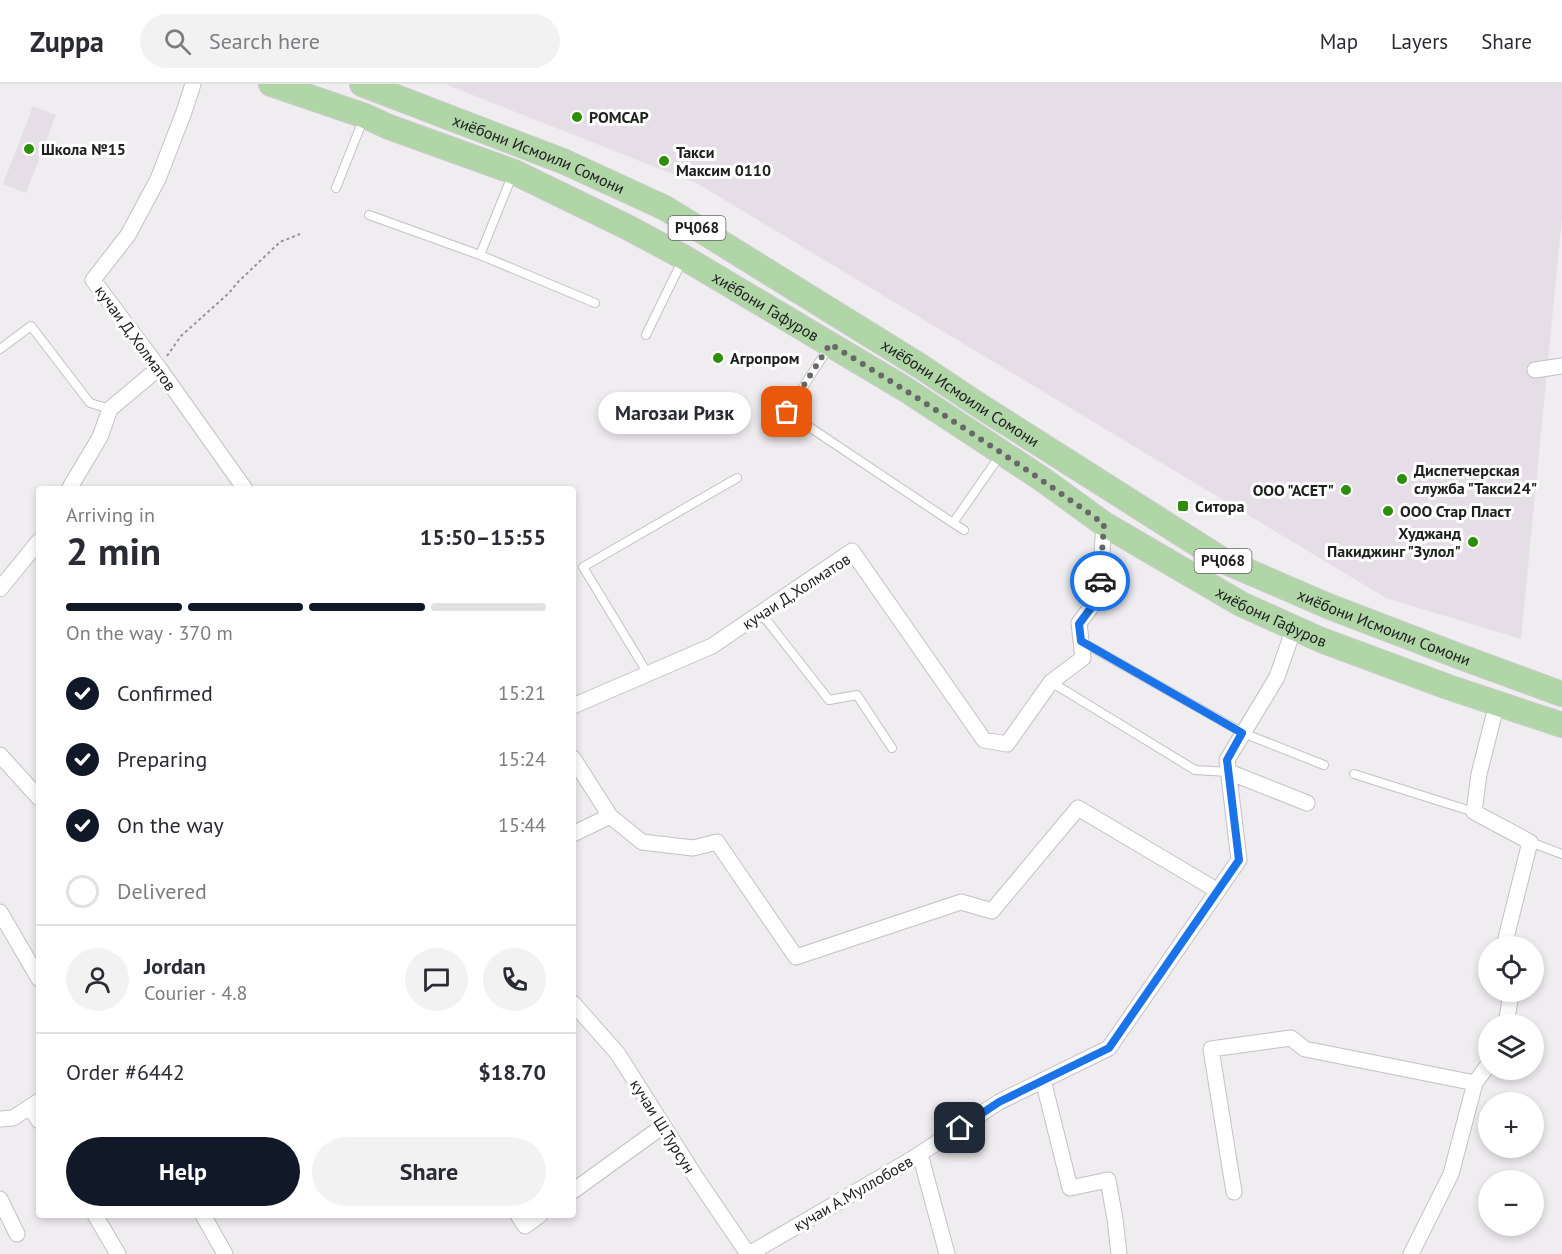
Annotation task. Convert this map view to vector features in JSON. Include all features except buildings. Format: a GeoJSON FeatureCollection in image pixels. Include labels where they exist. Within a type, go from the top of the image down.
{"type":"FeatureCollection","features":[{"type":"Feature","properties":{"kind":"highway","name":"хиёбони Гафуров"},"geometry":{"type":"LineString","coordinates":[[271,84],[365,116],[389,127],[514,172],[683,257],[905,389],[1104,524],[1241,604],[1321,640],[1562,725]]}},
{"type":"Feature","properties":{"kind":"highway","name":"хиёбони Исмоили Сомони"},"geometry":{"type":"LineString","coordinates":[[362,84],[565,162],[665,208],[920,366],[1224,561],[1328,606],[1562,694]]}},
{"type":"Feature","properties":{"kind":"highway"},"geometry":{"type":"LineString","coordinates":[[389,127],[398,99]]}},
{"type":"Feature","properties":{"kind":"highway"},"geometry":{"type":"LineString","coordinates":[[905,389],[920,366]]}},
{"type":"Feature","properties":{"kind":"highway"},"geometry":{"type":"LineString","coordinates":[[1449,687],[1461,657]]}},
{"type":"Feature","properties":{"kind":"street","name":"кучаи Д,Холматов"},"geometry":{"type":"LineString","coordinates":[[193,84],[158,179],[128,235],[93,280],[243,486]]}},
{"type":"Feature","properties":{"kind":"street"},"geometry":{"type":"LineString","coordinates":[[1535,370],[1562,366]]}},
{"type":"Feature","properties":{"kind":"street"},"geometry":{"type":"LineString","coordinates":[[71,486],[100,437],[110,409],[159,368]]}},
{"type":"Feature","properties":{"kind":"street"},"geometry":{"type":"LineString","coordinates":[[1050,682],[1083,658],[1079,624],[1099,597],[1104,524]]}},
{"type":"Feature","properties":{"kind":"street"},"geometry":{"type":"LineString","coordinates":[[0,589],[36,546]]}},
{"type":"Feature","properties":{"kind":"street","name":"кучаи Д,Холматов"},"geometry":{"type":"LineString","coordinates":[[576,705],[712,646],[852,551],[984,740],[1007,744],[1050,682]]}},
{"type":"Feature","properties":{"kind":"street"},"geometry":{"type":"LineString","coordinates":[[1294,628],[1277,677],[1242,733],[1228,766],[1307,803]]}},
{"type":"Feature","properties":{"kind":"street"},"geometry":{"type":"LineString","coordinates":[[1497,703],[1479,774],[1474,812],[1530,842],[1506,936]]}},
{"type":"Feature","properties":{"kind":"street"},"geometry":{"type":"LineString","coordinates":[[0,755],[36,795]]}},
{"type":"Feature","properties":{"kind":"street"},"geometry":{"type":"LineString","coordinates":[[576,764],[610,816],[642,842],[693,848],[717,842],[796,957],[961,902],[992,911],[1078,808],[1218,891]]}},
{"type":"Feature","properties":{"kind":"street","name":"кучаи А.Муллобоев"},"geometry":{"type":"LineString","coordinates":[[749,1254],[920,1154],[999,1102],[1109,1048],[1239,860],[1228,766]]}},
{"type":"Feature","properties":{"kind":"street"},"geometry":{"type":"LineString","coordinates":[[576,833],[610,816]]}},
{"type":"Feature","properties":{"kind":"street"},"geometry":{"type":"LineString","coordinates":[[0,912],[36,974]]}},
{"type":"Feature","properties":{"kind":"street","name":"кучаи Ш.Турсун"},"geometry":{"type":"LineString","coordinates":[[576,1006],[618,1054],[695,1176],[749,1254]]}},
{"type":"Feature","properties":{"kind":"street"},"geometry":{"type":"LineString","coordinates":[[1234,1192],[1211,1048],[1291,1038],[1305,1049],[1475,1083]]}},
{"type":"Feature","properties":{"kind":"street"},"geometry":{"type":"LineString","coordinates":[[1411,1254],[1451,1174],[1478,1079]]}},
{"type":"Feature","properties":{"kind":"street"},"geometry":{"type":"LineString","coordinates":[[1043,1080],[1070,1188],[1108,1179],[1119,1254]]}},
{"type":"Feature","properties":{"kind":"street"},"geometry":{"type":"LineString","coordinates":[[0,1119],[13,1118],[35,1104]]}},
{"type":"Feature","properties":{"kind":"street"},"geometry":{"type":"LineString","coordinates":[[576,1189],[663,1125]]}},
{"type":"Feature","properties":{"kind":"street"},"geometry":{"type":"LineString","coordinates":[[920,1154],[947,1254]]}},
{"type":"Feature","properties":{"kind":"street"},"geometry":{"type":"LineString","coordinates":[[0,1199],[17,1234]]}},
{"type":"Feature","properties":{"kind":"street"},"geometry":{"type":"LineString","coordinates":[[97,1218],[118,1254]]}},
{"type":"Feature","properties":{"kind":"street"},"geometry":{"type":"LineString","coordinates":[[205,1218],[225,1254]]}},
{"type":"Feature","properties":{"kind":"street"},"geometry":{"type":"LineString","coordinates":[[520,1218],[525,1226],[536,1218]]}},
{"type":"Feature","properties":{"kind":"lane"},"geometry":{"type":"LineString","coordinates":[[336,188],[365,116]]}},
{"type":"Feature","properties":{"kind":"lane"},"geometry":{"type":"LineString","coordinates":[[480,255],[514,172]]}},
{"type":"Feature","properties":{"kind":"lane"},"geometry":{"type":"LineString","coordinates":[[369,215],[480,255],[595,303]]}},
{"type":"Feature","properties":{"kind":"lane"},"geometry":{"type":"LineString","coordinates":[[646,335],[683,257]]}},
{"type":"Feature","properties":{"kind":"lane"},"geometry":{"type":"LineString","coordinates":[[0,349],[31,326],[90,403],[110,409]]}},
{"type":"Feature","properties":{"kind":"lane"},"geometry":{"type":"LineString","coordinates":[[830,344],[787,412],[964,530]]}},
{"type":"Feature","properties":{"kind":"lane"},"geometry":{"type":"LineString","coordinates":[[953,523],[1001,453]]}},
{"type":"Feature","properties":{"kind":"lane"},"geometry":{"type":"LineString","coordinates":[[648,674],[583,567],[737,478]]}},
{"type":"Feature","properties":{"kind":"lane"},"geometry":{"type":"LineString","coordinates":[[761,613],[828,700],[857,695],[892,748]]}},
{"type":"Feature","properties":{"kind":"lane"},"geometry":{"type":"LineString","coordinates":[[1081,641],[1242,733],[1324,765]]}},
{"type":"Feature","properties":{"kind":"lane"},"geometry":{"type":"LineString","coordinates":[[1050,682],[1195,770],[1228,766]]}},
{"type":"Feature","properties":{"kind":"lane"},"geometry":{"type":"LineString","coordinates":[[1354,774],[1474,812]]}},
{"type":"Feature","properties":{"kind":"lane"},"geometry":{"type":"LineString","coordinates":[[1530,842],[1562,854]]}},
{"type":"Feature","properties":{"kind":"path"},"geometry":{"type":"LineString","coordinates":[[159,368],[181,336],[229,293],[263,257],[280,242],[300,234]]}},
{"type":"Feature","properties":{"kind":"shaded area"},"geometry":{"type":"Polygon","coordinates":[[[445,84],[1562,84],[1562,217],[1521,639],[1386,598],[698,184],[445,84]]]}},
{"type":"Feature","properties":{"kind":"shaded area","name":"Школа №15"},"geometry":{"type":"Polygon","coordinates":[[[33,106],[56,115],[26,193],[3,184],[33,106]]]}},
{"type":"Feature","properties":{"kind":"way so far"},"geometry":{"type":"LineString","coordinates":[[787,412],[830,344],[905,389],[1042,479],[1104,524],[1100,581]]}},
{"type":"Feature","properties":{"kind":"place","name":"РОМСАР"},"geometry":{"type":"Point","coordinates":[577,117]}},
{"type":"Feature","properties":{"kind":"place","name":"Школа №15"},"geometry":{"type":"Point","coordinates":[29,149]}},
{"type":"Feature","properties":{"kind":"place","name":"Такси Максим 0110"},"geometry":{"type":"Point","coordinates":[664,161]}},
{"type":"Feature","properties":{"kind":"place","name":"Агропром"},"geometry":{"type":"Point","coordinates":[718,358]}},
{"type":"Feature","properties":{"kind":"place","name":"Магозаи Ризк"},"geometry":{"type":"Point","coordinates":[787,412]}},
{"type":"Feature","properties":{"kind":"place","name":"Диспетчерская служба \"Такси24\""},"geometry":{"type":"Point","coordinates":[1402,479]}},
{"type":"Feature","properties":{"kind":"place","name":"ООО \"АСЕТ\""},"geometry":{"type":"Point","coordinates":[1346,490]}},
{"type":"Feature","properties":{"kind":"place","name":"Ситора"},"geometry":{"type":"Point","coordinates":[1183,506]}},
{"type":"Feature","properties":{"kind":"place","name":"ООО Стар Пласт"},"geometry":{"type":"Point","coordinates":[1388,511]}},
{"type":"Feature","properties":{"kind":"place","name":"Худжанд Пакиджинг \"Зулол\""},"geometry":{"type":"Point","coordinates":[1473,542]}},
{"type":"Feature","properties":{"kind":"route"},"geometry":{"type":"LineString","coordinates":[[960,1128],[999,1102],[1109,1048],[1239,860],[1227,760],[1242,733],[1081,641],[1079,624],[1099,597],[1100,581]]}}]}
